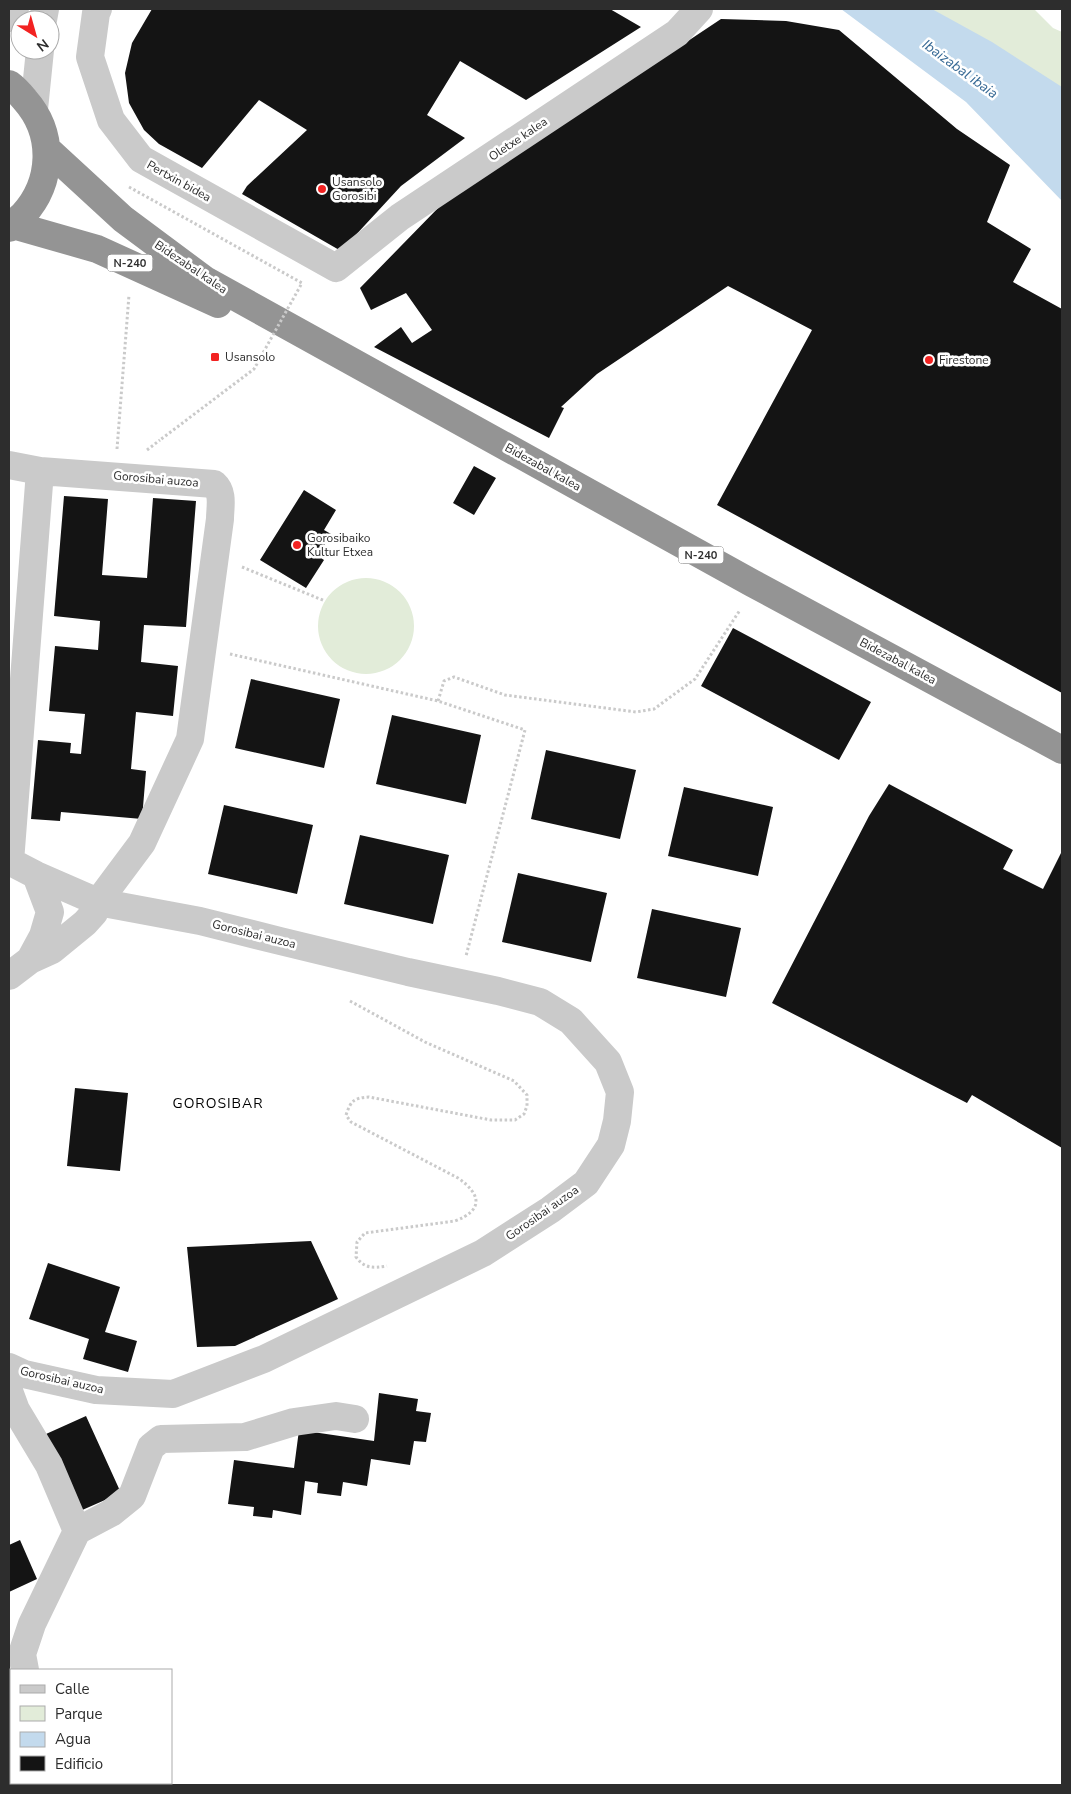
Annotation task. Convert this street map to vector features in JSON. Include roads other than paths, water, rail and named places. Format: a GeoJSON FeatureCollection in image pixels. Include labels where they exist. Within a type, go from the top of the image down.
{"type":"FeatureCollection","features":[{"type":"Feature","properties":{"kind":"highway","name":"N-240"},"geometry":{"type":"LineString","coordinates":[[9,84],[15,88],[34,110],[43,129],[48,150],[44,179],[32,204],[11,226]]}},
{"type":"Feature","properties":{"kind":"highway","name":"Bidezabal kalea"},"geometry":{"type":"LineString","coordinates":[[48,150],[123,219],[205,280],[761,587],[1062,750]]}},
{"type":"Feature","properties":{"kind":"highway","name":"Bidezabal kalea"},"geometry":{"type":"LineString","coordinates":[[11,226],[97,248],[300,341],[342,356]]}},
{"type":"Feature","properties":{"kind":"street"},"geometry":{"type":"LineString","coordinates":[[9,18],[15,9]]}},
{"type":"Feature","properties":{"kind":"street","name":"Pertxin bidea"},"geometry":{"type":"LineString","coordinates":[[98,9],[90,58],[111,120],[141,159],[336,268]]}},
{"type":"Feature","properties":{"kind":"street","name":"Oletxe kalea"},"geometry":{"type":"LineString","coordinates":[[336,268],[400,217],[677,33],[698,9]]}},
{"type":"Feature","properties":{"kind":"street"},"geometry":{"type":"LineString","coordinates":[[34,110],[39,60]]}},
{"type":"Feature","properties":{"kind":"street","name":"Gorosibai auzoa"},"geometry":{"type":"LineString","coordinates":[[9,465],[40,472],[214,484],[220,489],[220,520],[190,739],[142,843],[92,913],[52,950],[30,960],[9,976]]}},
{"type":"Feature","properties":{"kind":"street","name":"Gorosibai auzoa"},"geometry":{"type":"LineString","coordinates":[[9,1367],[24,1374],[96,1390],[173,1394],[264,1359],[483,1253],[550,1210],[586,1183],[611,1145],[617,1121],[620,1092],[608,1062],[571,1021],[540,1002],[280,942],[200,921],[92,913],[36,875],[9,861],[40,472]]}},
{"type":"Feature","properties":{"kind":"street"},"geometry":{"type":"LineString","coordinates":[[30,960],[43,936],[50,912],[36,875]]}},
{"type":"Feature","properties":{"kind":"street"},"geometry":{"type":"LineString","coordinates":[[50,912],[64,918],[92,913]]}},
{"type":"Feature","properties":{"kind":"street","name":"Gorosibai auzoa"},"geometry":{"type":"LineString","coordinates":[[9,1390],[16,1410],[49,1465],[77,1531]]}},
{"type":"Feature","properties":{"kind":"street"},"geometry":{"type":"LineString","coordinates":[[25,1669],[22,1654],[32,1624],[77,1531],[111,1513],[132,1496],[151,1447],[161,1439],[245,1437],[294,1422],[336,1416],[355,1419]]}},
{"type":"Feature","properties":{"kind":"water","name":"Ibaizabal ibaia"},"geometry":{"type":"Polygon","coordinates":[[[841,9],[932,9],[992,42],[1062,87],[1062,201],[966,102],[841,9]]]}},
{"type":"Feature","properties":{"kind":"place","name":"Usansolo Gorosibi"},"geometry":{"type":"Point","coordinates":[322,189]}},
{"type":"Feature","properties":{"kind":"place","name":"Usansolo"},"geometry":{"type":"Point","coordinates":[215,357]}},
{"type":"Feature","properties":{"kind":"place","name":"Firestone"},"geometry":{"type":"Point","coordinates":[929,360]}},
{"type":"Feature","properties":{"kind":"place","name":"Gorosibaiko Kultur Etxea"},"geometry":{"type":"Point","coordinates":[297,545]}},
{"type":"Feature","properties":{"kind":"district","name":"GOROSIBAR"},"geometry":{"type":"Point","coordinates":[218,1103]}}]}
